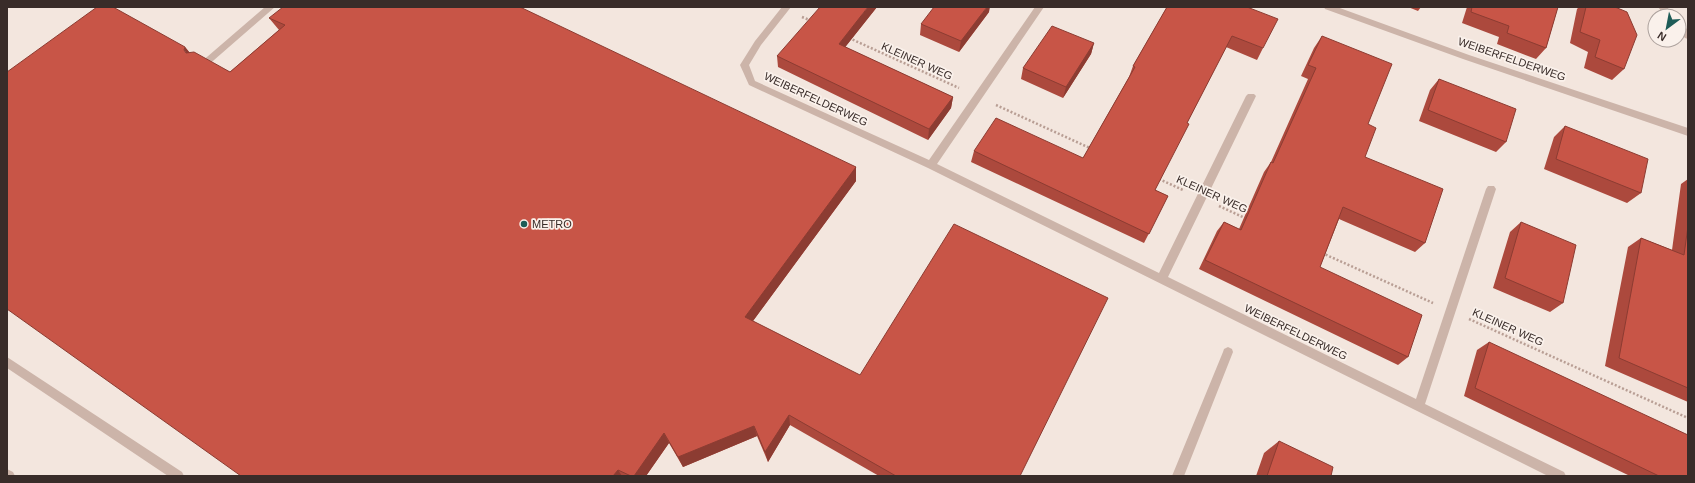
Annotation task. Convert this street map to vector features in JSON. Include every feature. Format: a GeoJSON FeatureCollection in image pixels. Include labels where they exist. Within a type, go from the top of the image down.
{"type":"FeatureCollection","features":[{"type":"Feature","properties":{"kind":"street"},"geometry":{"type":"LineString","coordinates":[[203,65],[271,7]]}},
{"type":"Feature","properties":{"kind":"street","name":"WEIBERFELDERWEG"},"geometry":{"type":"LineString","coordinates":[[787,7],[758,43],[744,65],[752,83],[931,165],[1560,476]]}},
{"type":"Feature","properties":{"kind":"street"},"geometry":{"type":"LineString","coordinates":[[931,165],[1040,7]]}},
{"type":"Feature","properties":{"kind":"street","name":"WEIBERFELDERWEG"},"geometry":{"type":"LineString","coordinates":[[1328,7],[1466,57],[1688,132]]}},
{"type":"Feature","properties":{"kind":"street"},"geometry":{"type":"LineString","coordinates":[[1162,278],[1251,96]]}},
{"type":"Feature","properties":{"kind":"street"},"geometry":{"type":"LineString","coordinates":[[1419,406],[1491,189]]}},
{"type":"Feature","properties":{"kind":"street"},"geometry":{"type":"LineString","coordinates":[[1178,476],[1228,352]]}},
{"type":"Feature","properties":{"kind":"street"},"geometry":{"type":"LineString","coordinates":[[7,362],[178,476]]}},
{"type":"Feature","properties":{"kind":"path"},"geometry":{"type":"LineString","coordinates":[[796,14],[817,24]]}},
{"type":"Feature","properties":{"kind":"path","name":"KLEINER WEG"},"geometry":{"type":"LineString","coordinates":[[846,37],[1097,151]]}},
{"type":"Feature","properties":{"kind":"path","name":"KLEINER WEG"},"geometry":{"type":"LineString","coordinates":[[1153,176],[1249,220]]}},
{"type":"Feature","properties":{"kind":"path","name":"KLEINER WEG"},"geometry":{"type":"LineString","coordinates":[[1321,252],[1688,418]]}},
{"type":"Feature","properties":{"kind":"building","name":"METRO"},"geometry":{"type":"Polygon","coordinates":[[[97,7],[113,7],[185,47],[184,50],[186,53],[194,52],[230,72],[285,25],[269,18],[283,7],[520,7],[856,167],[745,317],[860,375],[954,224],[1108,298],[1020,476],[896,476],[789,415],[765,452],[754,426],[678,457],[664,433],[634,476],[618,470],[613,476],[241,476],[7,309],[7,72],[97,7]]]}},
{"type":"Feature","properties":{"kind":"building"},"geometry":{"type":"Polygon","coordinates":[[[820,7],[868,7],[839,44],[953,97],[929,129],[777,56],[820,7]]]}},
{"type":"Feature","properties":{"kind":"building"},"geometry":{"type":"Polygon","coordinates":[[[934,7],[987,7],[961,41],[921,24],[934,7]]]}},
{"type":"Feature","properties":{"kind":"building"},"geometry":{"type":"Polygon","coordinates":[[[1167,7],[1247,7],[1278,19],[1263,48],[1232,36],[1187,123],[1189,124],[1155,190],[1168,196],[1149,234],[974,151],[996,118],[1083,158],[1135,67],[1133,66],[1167,7]]]}},
{"type":"Feature","properties":{"kind":"building"},"geometry":{"type":"Polygon","coordinates":[[[1472,7],[1558,7],[1546,48],[1507,33],[1509,26],[1471,12],[1472,7]]]}},
{"type":"Feature","properties":{"kind":"building"},"geometry":{"type":"Polygon","coordinates":[[[1586,7],[1615,7],[1627,12],[1637,35],[1624,69],[1595,57],[1600,40],[1580,32],[1586,7]]]}},
{"type":"Feature","properties":{"kind":"building"},"geometry":{"type":"Polygon","coordinates":[[[1052,26],[1094,43],[1066,87],[1023,68],[1052,26]]]}},
{"type":"Feature","properties":{"kind":"building"},"geometry":{"type":"Polygon","coordinates":[[[1322,36],[1392,64],[1368,124],[1376,128],[1365,157],[1443,189],[1425,243],[1343,207],[1320,267],[1422,315],[1408,357],[1205,260],[1224,222],[1241,230],[1271,162],[1273,163],[1316,68],[1308,65],[1322,36]]]}},
{"type":"Feature","properties":{"kind":"building"},"geometry":{"type":"Polygon","coordinates":[[[1439,79],[1516,109],[1506,142],[1428,110],[1439,79]]]}},
{"type":"Feature","properties":{"kind":"building"},"geometry":{"type":"Polygon","coordinates":[[[1565,126],[1648,159],[1641,193],[1556,159],[1565,126]]]}},
{"type":"Feature","properties":{"kind":"building"},"geometry":{"type":"Polygon","coordinates":[[[1521,222],[1576,245],[1563,303],[1505,278],[1521,222]]]}},
{"type":"Feature","properties":{"kind":"building"},"geometry":{"type":"Polygon","coordinates":[[[1688,226],[1688,388],[1619,358],[1641,238],[1684,255],[1688,226]]]}},
{"type":"Feature","properties":{"kind":"building"},"geometry":{"type":"Polygon","coordinates":[[[1489,342],[1688,435],[1688,476],[1659,476],[1475,388],[1489,342]]]}},
{"type":"Feature","properties":{"kind":"building"},"geometry":{"type":"Polygon","coordinates":[[[1279,441],[1333,467],[1331,476],[1267,476],[1279,441]]]}},
{"type":"Feature","properties":{"kind":"place","name":"METRO"},"geometry":{"type":"Point","coordinates":[524,224]}}]}
